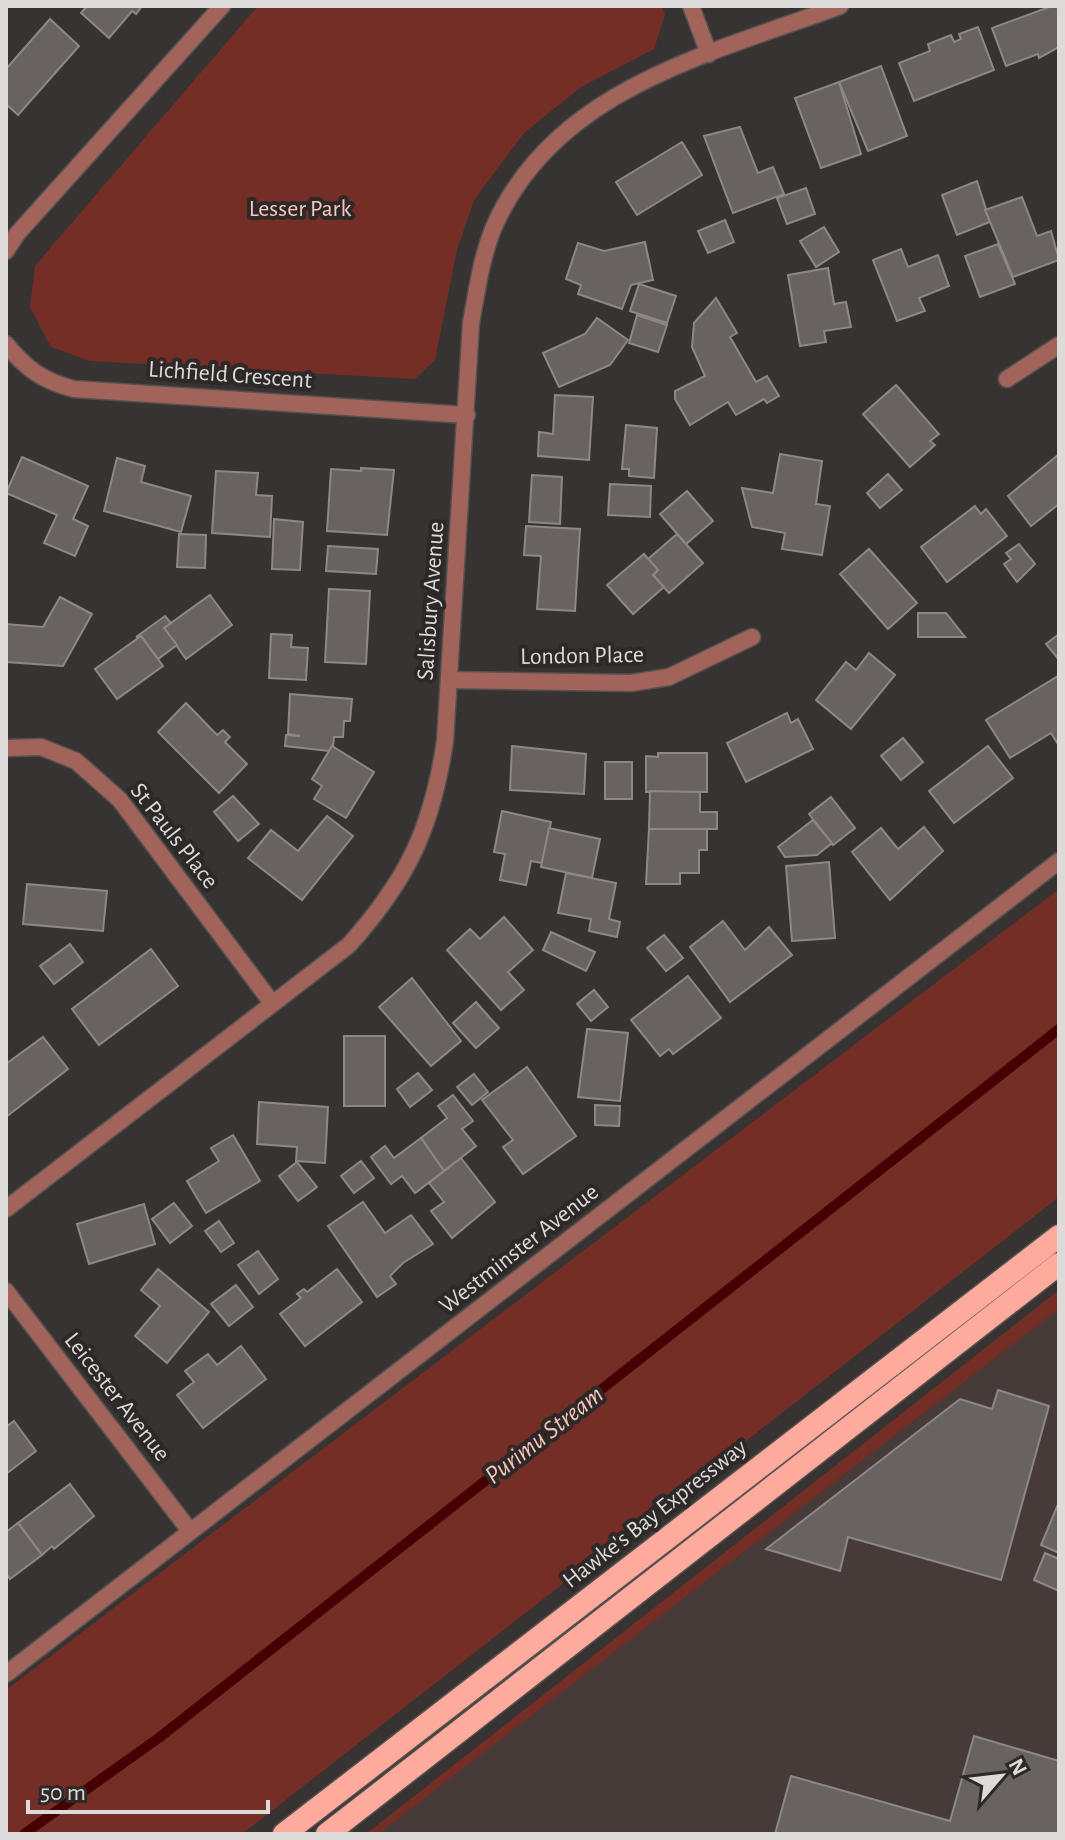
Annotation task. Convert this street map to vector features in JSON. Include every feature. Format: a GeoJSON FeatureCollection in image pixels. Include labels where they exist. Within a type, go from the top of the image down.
{"type":"FeatureCollection","features":[{"type":"Feature","properties":{"kind":"highway","name":"Hawke's Bay Expressway"},"geometry":{"type":"LineString","coordinates":[[284,1834],[1059,1236]]}},
{"type":"Feature","properties":{"kind":"highway"},"geometry":{"type":"LineString","coordinates":[[327,1834],[1059,1264]]}},
{"type":"Feature","properties":{"kind":"street"},"geometry":{"type":"LineString","coordinates":[[6,251],[17,234],[222,6]]}},
{"type":"Feature","properties":{"kind":"street"},"geometry":{"type":"LineString","coordinates":[[691,6],[709,54]]}},
{"type":"Feature","properties":{"kind":"street","name":"Salisbury Avenue"},"geometry":{"type":"LineString","coordinates":[[6,1209],[349,945],[379,911],[405,874],[430,818],[439,781],[451,680],[471,323],[480,269],[493,230],[511,194],[563,131],[598,105],[641,81],[840,6]]}},
{"type":"Feature","properties":{"kind":"street","name":"Lichfield Crescent"},"geometry":{"type":"LineString","coordinates":[[6,344],[23,366],[47,382],[74,389],[467,415]]}},
{"type":"Feature","properties":{"kind":"street"},"geometry":{"type":"LineString","coordinates":[[1007,379],[1059,345]]}},
{"type":"Feature","properties":{"kind":"street","name":"London Place"},"geometry":{"type":"LineString","coordinates":[[451,680],[631,683],[669,677],[752,637]]}},
{"type":"Feature","properties":{"kind":"street","name":"St Pauls Place"},"geometry":{"type":"LineString","coordinates":[[6,748],[41,747],[76,761],[120,800],[272,1003]]}},
{"type":"Feature","properties":{"kind":"street","name":"Westminster Avenue"},"geometry":{"type":"LineString","coordinates":[[6,1674],[1059,861]]}},
{"type":"Feature","properties":{"kind":"street","name":"Leicester Avenue"},"geometry":{"type":"LineString","coordinates":[[6,1291],[190,1531]]}},
{"type":"Feature","properties":{"kind":"shaded area"},"geometry":{"type":"Polygon","coordinates":[[[1059,1309],[1059,1834],[378,1834],[385,1828],[1059,1309]]]}},
{"type":"Feature","properties":{"kind":"green space","name":"Lesser Park"},"geometry":{"type":"Polygon","coordinates":[[[258,6],[662,6],[665,15],[654,49],[581,87],[524,133],[474,200],[457,250],[435,360],[415,379],[90,361],[51,347],[30,307],[35,266],[258,6]]]}},
{"type":"Feature","properties":{"kind":"green space"},"geometry":{"type":"Polygon","coordinates":[[[1059,889],[1059,1197],[242,1834],[6,1834],[6,1690],[1059,889]]]}},
{"type":"Feature","properties":{"kind":"green space"},"geometry":{"type":"Polygon","coordinates":[[[1059,1290],[1059,1309],[378,1834],[366,1834],[1059,1290]]]}},
{"type":"Feature","properties":{"kind":"building"},"geometry":{"type":"Polygon","coordinates":[[[87,6],[142,6],[136,14],[132,11],[109,38],[81,13],[87,6]]]}},
{"type":"Feature","properties":{"kind":"building"},"geometry":{"type":"Polygon","coordinates":[[[1057,6],[1059,11],[1059,47],[1039,58],[1038,54],[1006,66],[992,28],[1057,6]]]}},
{"type":"Feature","properties":{"kind":"building"},"geometry":{"type":"Polygon","coordinates":[[[50,19],[79,46],[18,115],[6,104],[6,69],[50,19]]]}},
{"type":"Feature","properties":{"kind":"building"},"geometry":{"type":"Polygon","coordinates":[[[978,27],[994,70],[914,101],[899,63],[930,51],[928,44],[951,35],[954,42],[961,39],[959,34],[978,27]]]}},
{"type":"Feature","properties":{"kind":"building"},"geometry":{"type":"Polygon","coordinates":[[[881,66],[907,136],[868,151],[839,82],[881,66]]]}},
{"type":"Feature","properties":{"kind":"building"},"geometry":{"type":"Polygon","coordinates":[[[839,82],[861,154],[821,168],[795,98],[839,82]]]}},
{"type":"Feature","properties":{"kind":"building"},"geometry":{"type":"Polygon","coordinates":[[[740,127],[758,173],[773,167],[784,194],[733,213],[704,136],[740,127]]]}},
{"type":"Feature","properties":{"kind":"building"},"geometry":{"type":"Polygon","coordinates":[[[682,142],[702,175],[637,215],[616,182],[682,142]]]}},
{"type":"Feature","properties":{"kind":"building"},"geometry":{"type":"Polygon","coordinates":[[[977,181],[990,222],[957,235],[942,195],[977,181]]]}},
{"type":"Feature","properties":{"kind":"building"},"geometry":{"type":"Polygon","coordinates":[[[806,188],[815,214],[787,224],[777,198],[806,188]]]}},
{"type":"Feature","properties":{"kind":"building"},"geometry":{"type":"Polygon","coordinates":[[[1022,197],[1037,236],[1051,231],[1059,260],[1013,277],[985,210],[1022,197]]]}},
{"type":"Feature","properties":{"kind":"building"},"geometry":{"type":"Polygon","coordinates":[[[725,220],[734,242],[708,253],[698,231],[725,220]]]}},
{"type":"Feature","properties":{"kind":"building"},"geometry":{"type":"Polygon","coordinates":[[[824,227],[839,252],[816,267],[800,241],[824,227]]]}},
{"type":"Feature","properties":{"kind":"building"},"geometry":{"type":"Polygon","coordinates":[[[645,242],[653,280],[631,285],[622,309],[578,294],[581,285],[566,279],[578,243],[604,251],[645,242]]]}},
{"type":"Feature","properties":{"kind":"building"},"geometry":{"type":"Polygon","coordinates":[[[998,244],[1015,284],[980,297],[965,256],[998,244]]]}},
{"type":"Feature","properties":{"kind":"building"},"geometry":{"type":"Polygon","coordinates":[[[901,249],[908,267],[938,255],[949,286],[919,298],[925,311],[897,321],[873,260],[901,249]]]}},
{"type":"Feature","properties":{"kind":"building"},"geometry":{"type":"Polygon","coordinates":[[[828,268],[834,304],[846,302],[851,327],[824,331],[826,342],[800,346],[788,275],[828,268]]]}},
{"type":"Feature","properties":{"kind":"building"},"geometry":{"type":"Polygon","coordinates":[[[639,284],[676,296],[667,323],[630,311],[639,284]]]}},
{"type":"Feature","properties":{"kind":"building"},"geometry":{"type":"Polygon","coordinates":[[[716,298],[737,333],[730,337],[756,382],[767,376],[779,396],[767,403],[764,399],[736,415],[728,402],[690,425],[675,399],[675,391],[705,376],[692,347],[694,323],[716,298]]]}},
{"type":"Feature","properties":{"kind":"building"},"geometry":{"type":"Polygon","coordinates":[[[637,315],[667,325],[658,352],[629,343],[637,315]]]}},
{"type":"Feature","properties":{"kind":"building"},"geometry":{"type":"Polygon","coordinates":[[[597,318],[628,340],[610,365],[559,387],[543,353],[585,334],[597,318]]]}},
{"type":"Feature","properties":{"kind":"building"},"geometry":{"type":"Polygon","coordinates":[[[896,385],[939,434],[930,441],[935,445],[910,467],[863,414],[896,385]]]}},
{"type":"Feature","properties":{"kind":"building"},"geometry":{"type":"Polygon","coordinates":[[[555,395],[593,397],[589,460],[538,456],[539,432],[553,434],[555,395]]]}},
{"type":"Feature","properties":{"kind":"building"},"geometry":{"type":"Polygon","coordinates":[[[626,425],[657,428],[654,478],[629,476],[629,469],[622,469],[626,425]]]}},
{"type":"Feature","properties":{"kind":"building"},"geometry":{"type":"Polygon","coordinates":[[[780,454],[822,461],[816,504],[830,506],[822,555],[782,549],[785,533],[752,527],[742,488],[773,493],[780,454]]]}},
{"type":"Feature","properties":{"kind":"building"},"geometry":{"type":"Polygon","coordinates":[[[1059,454],[1059,504],[1031,526],[1008,496],[1059,454]]]}},
{"type":"Feature","properties":{"kind":"building"},"geometry":{"type":"Polygon","coordinates":[[[22,457],[88,486],[73,519],[88,526],[75,556],[44,543],[57,515],[6,493],[22,457]]]}},
{"type":"Feature","properties":{"kind":"building"},"geometry":{"type":"Polygon","coordinates":[[[117,458],[145,466],[141,482],[191,496],[181,532],[104,511],[117,458]]]}},
{"type":"Feature","properties":{"kind":"building"},"geometry":{"type":"Polygon","coordinates":[[[361,468],[394,470],[387,535],[327,531],[331,469],[361,471],[361,468]]]}},
{"type":"Feature","properties":{"kind":"building"},"geometry":{"type":"Polygon","coordinates":[[[216,471],[258,473],[256,495],[272,496],[270,537],[212,533],[216,471]]]}},
{"type":"Feature","properties":{"kind":"building"},"geometry":{"type":"Polygon","coordinates":[[[888,474],[902,490],[880,508],[867,493],[888,474]]]}},
{"type":"Feature","properties":{"kind":"building"},"geometry":{"type":"Polygon","coordinates":[[[532,475],[562,477],[560,524],[529,522],[532,475]]]}},
{"type":"Feature","properties":{"kind":"building"},"geometry":{"type":"Polygon","coordinates":[[[610,484],[651,486],[650,517],[608,515],[610,484]]]}},
{"type":"Feature","properties":{"kind":"building"},"geometry":{"type":"Polygon","coordinates":[[[687,491],[713,521],[686,544],[660,514],[687,491]]]}},
{"type":"Feature","properties":{"kind":"building"},"geometry":{"type":"Polygon","coordinates":[[[975,506],[981,514],[986,509],[1007,536],[947,582],[921,547],[975,506]]]}},
{"type":"Feature","properties":{"kind":"building"},"geometry":{"type":"Polygon","coordinates":[[[274,519],[303,522],[300,570],[272,569],[274,519]]]}},
{"type":"Feature","properties":{"kind":"building"},"geometry":{"type":"Polygon","coordinates":[[[526,526],[580,529],[575,611],[537,609],[541,556],[524,555],[526,526]]]}},
{"type":"Feature","properties":{"kind":"building"},"geometry":{"type":"Polygon","coordinates":[[[179,534],[206,535],[205,568],[177,567],[179,534]]]}},
{"type":"Feature","properties":{"kind":"building"},"geometry":{"type":"Polygon","coordinates":[[[677,534],[703,563],[669,593],[653,575],[658,570],[648,559],[677,534]]]}},
{"type":"Feature","properties":{"kind":"building"},"geometry":{"type":"Polygon","coordinates":[[[1019,544],[1035,564],[1017,582],[1004,564],[1011,559],[1006,553],[1019,544]]]}},
{"type":"Feature","properties":{"kind":"building"},"geometry":{"type":"Polygon","coordinates":[[[328,546],[378,549],[376,574],[326,571],[328,546]]]}},
{"type":"Feature","properties":{"kind":"building"},"geometry":{"type":"Polygon","coordinates":[[[869,549],[917,603],[888,629],[840,574],[869,549]]]}},
{"type":"Feature","properties":{"kind":"building"},"geometry":{"type":"Polygon","coordinates":[[[644,554],[658,570],[653,575],[664,587],[633,614],[607,585],[644,554]]]}},
{"type":"Feature","properties":{"kind":"building"},"geometry":{"type":"Polygon","coordinates":[[[329,589],[370,591],[366,664],[325,662],[329,589]]]}},
{"type":"Feature","properties":{"kind":"building"},"geometry":{"type":"Polygon","coordinates":[[[210,595],[232,625],[186,659],[164,628],[210,595]]]}},
{"type":"Feature","properties":{"kind":"building"},"geometry":{"type":"Polygon","coordinates":[[[60,597],[92,614],[63,666],[6,662],[6,624],[43,627],[60,597]]]}},
{"type":"Feature","properties":{"kind":"building"},"geometry":{"type":"Polygon","coordinates":[[[918,613],[946,613],[965,637],[918,637],[918,613]]]}},
{"type":"Feature","properties":{"kind":"building"},"geometry":{"type":"Polygon","coordinates":[[[165,616],[171,623],[164,628],[177,645],[158,659],[141,636],[136,637],[165,616]]]}},
{"type":"Feature","properties":{"kind":"building"},"geometry":{"type":"Polygon","coordinates":[[[271,634],[292,635],[291,647],[308,648],[306,680],[269,678],[271,634]]]}},
{"type":"Feature","properties":{"kind":"building"},"geometry":{"type":"Polygon","coordinates":[[[1059,634],[1059,660],[1046,644],[1059,634]]]}},
{"type":"Feature","properties":{"kind":"building"},"geometry":{"type":"Polygon","coordinates":[[[141,636],[163,666],[117,699],[95,669],[141,636]]]}},
{"type":"Feature","properties":{"kind":"building"},"geometry":{"type":"Polygon","coordinates":[[[869,653],[895,675],[851,729],[816,700],[846,662],[856,670],[869,653]]]}},
{"type":"Feature","properties":{"kind":"building"},"geometry":{"type":"Polygon","coordinates":[[[1058,676],[1059,746],[1051,733],[1010,758],[986,720],[1058,676]]]}},
{"type":"Feature","properties":{"kind":"building"},"geometry":{"type":"Polygon","coordinates":[[[290,694],[352,699],[350,721],[344,721],[343,737],[334,737],[333,747],[329,751],[285,746],[286,735],[300,736],[288,734],[290,694]]]}},
{"type":"Feature","properties":{"kind":"building"},"geometry":{"type":"Polygon","coordinates":[[[186,703],[217,735],[223,730],[230,737],[225,742],[247,764],[219,793],[158,732],[186,703]]]}},
{"type":"Feature","properties":{"kind":"building"},"geometry":{"type":"Polygon","coordinates":[[[787,713],[791,723],[798,719],[813,749],[746,782],[727,743],[787,713]]]}},
{"type":"Feature","properties":{"kind":"building"},"geometry":{"type":"Polygon","coordinates":[[[903,738],[923,762],[901,780],[881,756],[903,738]]]}},
{"type":"Feature","properties":{"kind":"building"},"geometry":{"type":"Polygon","coordinates":[[[332,746],[374,772],[346,818],[314,799],[322,786],[312,779],[332,746]]]}},
{"type":"Feature","properties":{"kind":"building"},"geometry":{"type":"Polygon","coordinates":[[[512,746],[586,754],[584,794],[510,790],[512,746]]]}},
{"type":"Feature","properties":{"kind":"building"},"geometry":{"type":"Polygon","coordinates":[[[988,746],[1013,778],[954,823],[929,791],[988,746]]]}},
{"type":"Feature","properties":{"kind":"building"},"geometry":{"type":"Polygon","coordinates":[[[658,753],[707,753],[707,792],[646,792],[646,756],[658,757],[658,753]]]}},
{"type":"Feature","properties":{"kind":"building"},"geometry":{"type":"Polygon","coordinates":[[[605,762],[632,762],[632,799],[605,799],[605,762]]]}},
{"type":"Feature","properties":{"kind":"building"},"geometry":{"type":"Polygon","coordinates":[[[650,791],[700,792],[700,812],[717,812],[717,829],[649,829],[650,791]]]}},
{"type":"Feature","properties":{"kind":"building"},"geometry":{"type":"Polygon","coordinates":[[[233,796],[259,824],[238,841],[214,812],[233,796]]]}},
{"type":"Feature","properties":{"kind":"building"},"geometry":{"type":"Polygon","coordinates":[[[831,797],[855,828],[833,845],[809,814],[831,797]]]}},
{"type":"Feature","properties":{"kind":"building"},"geometry":{"type":"Polygon","coordinates":[[[502,811],[551,822],[542,863],[531,861],[526,885],[500,880],[505,854],[494,852],[502,811]]]}},
{"type":"Feature","properties":{"kind":"building"},"geometry":{"type":"Polygon","coordinates":[[[327,816],[353,836],[302,900],[248,858],[271,830],[298,851],[327,816]]]}},
{"type":"Feature","properties":{"kind":"building"},"geometry":{"type":"Polygon","coordinates":[[[813,820],[832,843],[817,855],[785,857],[778,847],[813,820]]]}},
{"type":"Feature","properties":{"kind":"building"},"geometry":{"type":"Polygon","coordinates":[[[924,827],[943,851],[890,900],[852,852],[881,828],[898,849],[924,827]]]}},
{"type":"Feature","properties":{"kind":"building"},"geometry":{"type":"Polygon","coordinates":[[[549,828],[600,839],[592,878],[541,867],[549,828]]]}},
{"type":"Feature","properties":{"kind":"building"},"geometry":{"type":"Polygon","coordinates":[[[649,829],[707,829],[707,850],[699,850],[699,873],[680,873],[680,884],[646,884],[649,829]]]}},
{"type":"Feature","properties":{"kind":"building"},"geometry":{"type":"Polygon","coordinates":[[[829,862],[835,938],[792,941],[786,866],[829,862]]]}},
{"type":"Feature","properties":{"kind":"building"},"geometry":{"type":"Polygon","coordinates":[[[566,873],[616,883],[609,919],[620,922],[617,937],[589,931],[591,919],[558,913],[566,873]]]}},
{"type":"Feature","properties":{"kind":"building"},"geometry":{"type":"Polygon","coordinates":[[[27,884],[107,891],[103,931],[23,924],[27,884]]]}},
{"type":"Feature","properties":{"kind":"building"},"geometry":{"type":"Polygon","coordinates":[[[504,917],[533,950],[508,972],[524,990],[501,1010],[447,950],[470,929],[480,939],[504,917]]]}},
{"type":"Feature","properties":{"kind":"building"},"geometry":{"type":"Polygon","coordinates":[[[723,921],[745,950],[769,927],[792,955],[730,1002],[690,947],[723,921]]]}},
{"type":"Feature","properties":{"kind":"building"},"geometry":{"type":"Polygon","coordinates":[[[551,932],[595,952],[586,971],[543,950],[551,932]]]}},
{"type":"Feature","properties":{"kind":"building"},"geometry":{"type":"Polygon","coordinates":[[[664,935],[683,958],[666,971],[647,948],[664,935]]]}},
{"type":"Feature","properties":{"kind":"building"},"geometry":{"type":"Polygon","coordinates":[[[70,944],[83,962],[54,984],[40,966],[70,944]]]}},
{"type":"Feature","properties":{"kind":"building"},"geometry":{"type":"Polygon","coordinates":[[[151,949],[178,986],[99,1045],[72,1009],[151,949]]]}},
{"type":"Feature","properties":{"kind":"building"},"geometry":{"type":"Polygon","coordinates":[[[688,976],[721,1018],[673,1054],[669,1049],[660,1056],[631,1020],[688,976]]]}},
{"type":"Feature","properties":{"kind":"building"},"geometry":{"type":"Polygon","coordinates":[[[412,978],[461,1041],[431,1066],[379,1007],[412,978]]]}},
{"type":"Feature","properties":{"kind":"building"},"geometry":{"type":"Polygon","coordinates":[[[594,990],[608,1007],[591,1021],[577,1004],[594,990]]]}},
{"type":"Feature","properties":{"kind":"building"},"geometry":{"type":"Polygon","coordinates":[[[476,1002],[499,1028],[476,1048],[453,1023],[476,1002]]]}},
{"type":"Feature","properties":{"kind":"building"},"geometry":{"type":"Polygon","coordinates":[[[587,1029],[628,1033],[620,1101],[578,1097],[587,1029]]]}},
{"type":"Feature","properties":{"kind":"building"},"geometry":{"type":"Polygon","coordinates":[[[344,1036],[385,1036],[385,1106],[344,1106],[344,1036]]]}},
{"type":"Feature","properties":{"kind":"building"},"geometry":{"type":"Polygon","coordinates":[[[43,1037],[68,1069],[6,1117],[6,1064],[43,1037]]]}},
{"type":"Feature","properties":{"kind":"building"},"geometry":{"type":"Polygon","coordinates":[[[527,1067],[576,1136],[523,1174],[503,1147],[513,1140],[482,1100],[527,1067]]]}},
{"type":"Feature","properties":{"kind":"building"},"geometry":{"type":"Polygon","coordinates":[[[418,1073],[432,1090],[410,1107],[397,1089],[418,1073]]]}},
{"type":"Feature","properties":{"kind":"building"},"geometry":{"type":"Polygon","coordinates":[[[474,1074],[488,1092],[472,1105],[457,1087],[474,1074]]]}},
{"type":"Feature","properties":{"kind":"building"},"geometry":{"type":"Polygon","coordinates":[[[453,1095],[473,1121],[462,1129],[476,1146],[444,1171],[421,1138],[447,1118],[438,1106],[453,1095]]]}},
{"type":"Feature","properties":{"kind":"building"},"geometry":{"type":"Polygon","coordinates":[[[259,1102],[328,1107],[325,1163],[296,1161],[297,1147],[257,1144],[259,1102]]]}},
{"type":"Feature","properties":{"kind":"building"},"geometry":{"type":"Polygon","coordinates":[[[595,1105],[620,1106],[619,1126],[595,1125],[595,1105]]]}},
{"type":"Feature","properties":{"kind":"building"},"geometry":{"type":"Polygon","coordinates":[[[233,1135],[260,1181],[206,1213],[187,1181],[219,1161],[211,1148],[233,1135]]]}},
{"type":"Feature","properties":{"kind":"building"},"geometry":{"type":"Polygon","coordinates":[[[421,1138],[444,1171],[415,1193],[402,1176],[391,1184],[371,1157],[385,1146],[394,1158],[421,1138]]]}},
{"type":"Feature","properties":{"kind":"building"},"geometry":{"type":"Polygon","coordinates":[[[461,1158],[495,1202],[452,1238],[431,1211],[444,1202],[429,1183],[461,1158]]]}},
{"type":"Feature","properties":{"kind":"building"},"geometry":{"type":"Polygon","coordinates":[[[361,1161],[374,1178],[354,1193],[341,1176],[361,1161]]]}},
{"type":"Feature","properties":{"kind":"building"},"geometry":{"type":"Polygon","coordinates":[[[297,1162],[317,1187],[298,1201],[279,1176],[297,1162]]]}},
{"type":"Feature","properties":{"kind":"building"},"geometry":{"type":"Polygon","coordinates":[[[363,1202],[385,1233],[411,1215],[433,1244],[403,1263],[390,1276],[396,1284],[377,1297],[328,1226],[363,1202]]]}},
{"type":"Feature","properties":{"kind":"building"},"geometry":{"type":"Polygon","coordinates":[[[174,1203],[192,1226],[170,1243],[152,1219],[174,1203]]]}},
{"type":"Feature","properties":{"kind":"building"},"geometry":{"type":"Polygon","coordinates":[[[144,1204],[155,1244],[89,1264],[77,1224],[144,1204]]]}},
{"type":"Feature","properties":{"kind":"building"},"geometry":{"type":"Polygon","coordinates":[[[219,1221],[234,1243],[221,1252],[205,1231],[219,1221]]]}},
{"type":"Feature","properties":{"kind":"building"},"geometry":{"type":"Polygon","coordinates":[[[258,1251],[278,1279],[259,1294],[238,1265],[258,1251]]]}},
{"type":"Feature","properties":{"kind":"building"},"geometry":{"type":"Polygon","coordinates":[[[158,1269],[209,1312],[167,1363],[135,1336],[160,1306],[141,1290],[158,1269]]]}},
{"type":"Feature","properties":{"kind":"building"},"geometry":{"type":"Polygon","coordinates":[[[337,1269],[362,1302],[305,1346],[280,1314],[301,1298],[297,1294],[304,1289],[307,1292],[337,1269]]]}},
{"type":"Feature","properties":{"kind":"building"},"geometry":{"type":"Polygon","coordinates":[[[236,1285],[253,1307],[229,1326],[211,1304],[236,1285]]]}},
{"type":"Feature","properties":{"kind":"building"},"geometry":{"type":"Polygon","coordinates":[[[241,1346],[266,1379],[203,1428],[177,1395],[194,1382],[185,1371],[208,1354],[217,1365],[241,1346]]]}},
{"type":"Feature","properties":{"kind":"building"},"geometry":{"type":"Polygon","coordinates":[[[998,1390],[1049,1406],[1001,1580],[848,1537],[840,1571],[766,1549],[960,1399],[992,1409],[998,1390]]]}},
{"type":"Feature","properties":{"kind":"building"},"geometry":{"type":"Polygon","coordinates":[[[14,1421],[36,1451],[6,1474],[6,1427],[14,1421]]]}},
{"type":"Feature","properties":{"kind":"building"},"geometry":{"type":"Polygon","coordinates":[[[70,1484],[94,1516],[54,1549],[52,1546],[42,1555],[18,1523],[70,1484]]]}},
{"type":"Feature","properties":{"kind":"building"},"geometry":{"type":"Polygon","coordinates":[[[1059,1502],[1059,1553],[1041,1545],[1059,1502]]]}},
{"type":"Feature","properties":{"kind":"building"},"geometry":{"type":"Polygon","coordinates":[[[18,1523],[42,1555],[10,1579],[6,1573],[6,1532],[18,1523]]]}},
{"type":"Feature","properties":{"kind":"building"},"geometry":{"type":"Polygon","coordinates":[[[1045,1553],[1059,1559],[1059,1591],[1034,1580],[1045,1553]]]}},
{"type":"Feature","properties":{"kind":"building"},"geometry":{"type":"Polygon","coordinates":[[[974,1736],[1059,1761],[1059,1834],[775,1834],[791,1776],[950,1821],[974,1736]]]}},
{"type":"Feature","properties":{"kind":"waterway","name":"Purimu Stream"},"geometry":{"type":"LineString","coordinates":[[24,1834],[160,1737],[1059,1029]]}}]}
